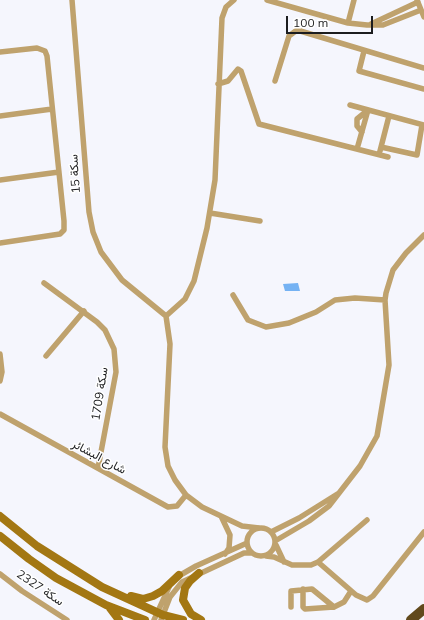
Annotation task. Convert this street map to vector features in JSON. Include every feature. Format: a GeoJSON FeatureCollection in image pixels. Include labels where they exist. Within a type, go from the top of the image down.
{"type":"FeatureCollection","features":[{"type":"Feature","properties":{"kind":"main road"},"geometry":{"type":"LineString","coordinates":[[0,516],[37,546],[67,566],[159,617],[183,620]]}},
{"type":"Feature","properties":{"kind":"main road"},"geometry":{"type":"LineString","coordinates":[[0,536],[56,578],[106,605],[145,620]]}},
{"type":"Feature","properties":{"kind":"main road"},"geometry":{"type":"LineString","coordinates":[[199,573],[190,581],[186,588],[183,600],[185,607],[191,614],[201,620]]}},
{"type":"Feature","properties":{"kind":"main road"},"geometry":{"type":"LineString","coordinates":[[116,593],[143,599],[162,590],[180,575]]}},
{"type":"Feature","properties":{"kind":"main road"},"geometry":{"type":"LineString","coordinates":[[106,605],[118,619]]}},
{"type":"Feature","properties":{"kind":"street","name":"سكة 15"},"geometry":{"type":"LineString","coordinates":[[72,0],[89,212],[93,232],[101,252],[122,280],[166,316]]}},
{"type":"Feature","properties":{"kind":"street"},"geometry":{"type":"LineString","coordinates":[[234,0],[226,7],[222,18],[215,180],[210,213],[194,281],[185,299],[166,316],[170,344],[165,448],[168,466],[174,480],[186,495],[202,507],[242,526],[264,528],[271,532],[284,562]]}},
{"type":"Feature","properties":{"kind":"street"},"geometry":{"type":"LineString","coordinates":[[267,0],[348,23],[367,25],[383,25],[421,10]]}},
{"type":"Feature","properties":{"kind":"street"},"geometry":{"type":"LineString","coordinates":[[348,23],[354,0]]}},
{"type":"Feature","properties":{"kind":"street"},"geometry":{"type":"LineString","coordinates":[[367,25],[417,1],[424,17]]}},
{"type":"Feature","properties":{"kind":"street"},"geometry":{"type":"LineString","coordinates":[[275,81],[289,36],[297,30],[424,68]]}},
{"type":"Feature","properties":{"kind":"street"},"geometry":{"type":"LineString","coordinates":[[0,52],[37,48],[45,51],[47,56],[64,221],[64,230],[60,234],[0,243]]}},
{"type":"Feature","properties":{"kind":"street"},"geometry":{"type":"LineString","coordinates":[[364,51],[359,70],[424,89]]}},
{"type":"Feature","properties":{"kind":"street"},"geometry":{"type":"LineString","coordinates":[[218,84],[228,81],[238,70],[241,71],[259,124],[388,157]]}},
{"type":"Feature","properties":{"kind":"street"},"geometry":{"type":"LineString","coordinates":[[350,105],[423,125],[417,155],[381,147]]}},
{"type":"Feature","properties":{"kind":"street"},"geometry":{"type":"LineString","coordinates":[[0,116],[52,109]]}},
{"type":"Feature","properties":{"kind":"street"},"geometry":{"type":"LineString","coordinates":[[357,149],[368,110]]}},
{"type":"Feature","properties":{"kind":"street"},"geometry":{"type":"LineString","coordinates":[[362,132],[357,126],[357,118],[368,110]]}},
{"type":"Feature","properties":{"kind":"street"},"geometry":{"type":"LineString","coordinates":[[379,155],[389,116]]}},
{"type":"Feature","properties":{"kind":"street"},"geometry":{"type":"LineString","coordinates":[[0,180],[59,172]]}},
{"type":"Feature","properties":{"kind":"street"},"geometry":{"type":"LineString","coordinates":[[210,213],[260,221]]}},
{"type":"Feature","properties":{"kind":"street"},"geometry":{"type":"LineString","coordinates":[[266,556],[274,549],[276,542],[320,514],[329,506],[360,466],[378,436],[389,365],[385,300],[393,270],[406,252],[424,235]]}},
{"type":"Feature","properties":{"kind":"street","name":"سكة 1709"},"geometry":{"type":"LineString","coordinates":[[44,283],[84,311],[105,330],[112,341],[116,360],[116,372],[98,468]]}},
{"type":"Feature","properties":{"kind":"street"},"geometry":{"type":"LineString","coordinates":[[233,295],[248,320],[266,327],[290,323],[316,312],[335,300],[355,298],[385,300]]}},
{"type":"Feature","properties":{"kind":"street"},"geometry":{"type":"LineString","coordinates":[[46,356],[84,311]]}},
{"type":"Feature","properties":{"kind":"street"},"geometry":{"type":"LineString","coordinates":[[0,354],[2,372],[0,381]]}},
{"type":"Feature","properties":{"kind":"street","name":"شارع البشائر"},"geometry":{"type":"LineString","coordinates":[[0,414],[168,507],[177,506],[186,495]]}},
{"type":"Feature","properties":{"kind":"street"},"geometry":{"type":"LineString","coordinates":[[271,532],[299,518],[339,492]]}},
{"type":"Feature","properties":{"kind":"street"},"geometry":{"type":"LineString","coordinates":[[221,516],[230,535],[229,548],[224,554]]}},
{"type":"Feature","properties":{"kind":"street"},"geometry":{"type":"LineString","coordinates":[[159,617],[175,589],[182,582],[199,573],[244,553],[251,553],[256,556],[274,557],[284,562],[302,566],[318,562],[367,520]]}},
{"type":"Feature","properties":{"kind":"street"},"geometry":{"type":"LineString","coordinates":[[242,526],[251,553]]}},
{"type":"Feature","properties":{"kind":"street"},"geometry":{"type":"LineString","coordinates":[[159,617],[168,589],[180,575],[247,541],[250,533],[259,528]]}},
{"type":"Feature","properties":{"kind":"street"},"geometry":{"type":"LineString","coordinates":[[318,562],[351,591],[362,599],[367,600],[373,596],[424,532]]}},
{"type":"Feature","properties":{"kind":"street","name":"سكة 2327"},"geometry":{"type":"LineString","coordinates":[[0,574],[22,591],[67,620]]}},
{"type":"Feature","properties":{"kind":"street"},"geometry":{"type":"LineString","coordinates":[[302,589],[303,607],[305,609],[334,607],[344,602],[351,591]]}},
{"type":"Feature","properties":{"kind":"street"},"geometry":{"type":"LineString","coordinates":[[291,607],[291,591],[313,589],[334,607]]}},
{"type":"Feature","properties":{"kind":"water"},"geometry":{"type":"Polygon","coordinates":[[[298,283],[300,291],[285,291],[283,284],[298,283]]]}}]}
